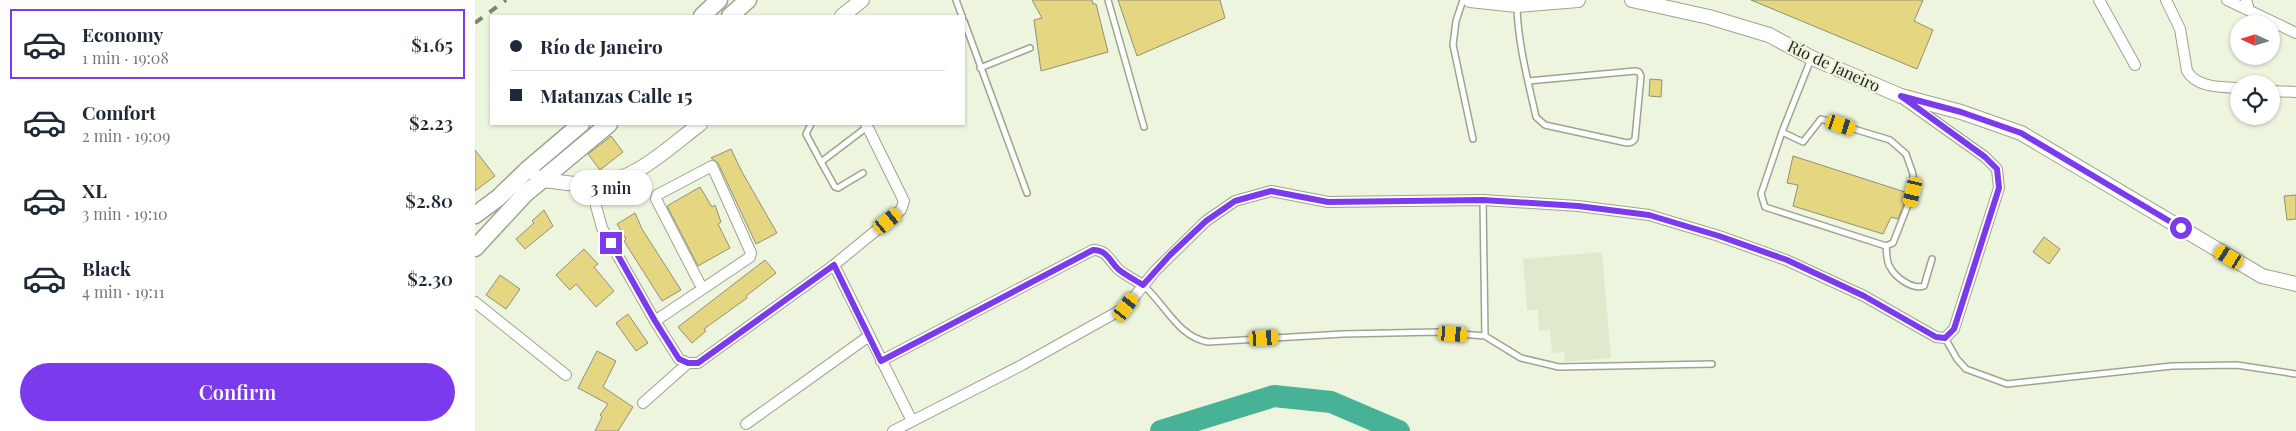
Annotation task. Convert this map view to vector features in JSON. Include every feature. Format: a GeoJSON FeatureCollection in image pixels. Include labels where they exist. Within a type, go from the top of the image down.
{"type":"FeatureCollection","features":[{"type":"Feature","properties":{"kind":"main road"},"geometry":{"type":"LineString","coordinates":[[703,15],[719,0]]}},
{"type":"Feature","properties":{"kind":"main road"},"geometry":{"type":"LineString","coordinates":[[731,15],[748,0]]}},
{"type":"Feature","properties":{"kind":"main road"},"geometry":{"type":"LineString","coordinates":[[476,214],[498,198],[528,169],[580,125]]}},
{"type":"Feature","properties":{"kind":"main road"},"geometry":{"type":"LineString","coordinates":[[475,248],[541,180],[608,125]]}},
{"type":"Feature","properties":{"kind":"street"},"geometry":{"type":"LineString","coordinates":[[843,15],[862,0]]}},
{"type":"Feature","properties":{"kind":"street"},"geometry":{"type":"LineString","coordinates":[[1470,0],[1517,5],[1578,0]]}},
{"type":"Feature","properties":{"kind":"street","name":"Río de Janeiro"},"geometry":{"type":"LineString","coordinates":[[1632,0],[1709,17],[1769,35],[1812,58],[1901,96],[1961,112],[2021,133],[2262,276],[2296,284]]}},
{"type":"Feature","properties":{"kind":"street"},"geometry":{"type":"LineString","coordinates":[[2099,0],[2135,65]]}},
{"type":"Feature","properties":{"kind":"street"},"geometry":{"type":"LineString","coordinates":[[2165,0],[2180,29],[2187,71],[2200,83],[2230,87]]}},
{"type":"Feature","properties":{"kind":"street"},"geometry":{"type":"LineString","coordinates":[[2227,0],[2246,5],[2296,33]]}},
{"type":"Feature","properties":{"kind":"street"},"geometry":{"type":"LineString","coordinates":[[2280,91],[2296,92]]}},
{"type":"Feature","properties":{"kind":"street"},"geometry":{"type":"LineString","coordinates":[[893,431],[1022,365],[1126,307],[1170,255],[1206,221],[1235,201],[1271,191],[1328,202],[1483,200],[1578,206],[1649,215],[1719,236],[1787,260],[1864,296],[1936,337],[1945,338],[1954,329],[1999,188],[1997,169],[1985,157],[1901,96]]}},
{"type":"Feature","properties":{"kind":"street"},"geometry":{"type":"LineString","coordinates":[[528,169],[541,180],[594,184],[616,180],[638,170],[699,125]]}},
{"type":"Feature","properties":{"kind":"street"},"geometry":{"type":"LineString","coordinates":[[594,184],[596,206],[602,228],[655,321],[679,359],[688,363],[698,363],[834,265],[901,210],[904,201],[867,125]]}},
{"type":"Feature","properties":{"kind":"street"},"geometry":{"type":"LineString","coordinates":[[655,321],[750,256],[751,252],[712,166],[657,195],[656,199],[703,288]]}},
{"type":"Feature","properties":{"kind":"street"},"geometry":{"type":"LineString","coordinates":[[881,361],[1093,250],[1100,250],[1106,254],[1118,269],[1143,285]]}},
{"type":"Feature","properties":{"kind":"street"},"geometry":{"type":"LineString","coordinates":[[834,265],[912,421]]}},
{"type":"Feature","properties":{"kind":"street"},"geometry":{"type":"LineString","coordinates":[[475,302],[566,375]]}},
{"type":"Feature","properties":{"kind":"street"},"geometry":{"type":"LineString","coordinates":[[746,424],[869,336]]}},
{"type":"Feature","properties":{"kind":"street"},"geometry":{"type":"LineString","coordinates":[[643,403],[688,363]]}},
{"type":"Feature","properties":{"kind":"lane"},"geometry":{"type":"LineString","coordinates":[[956,0],[962,15]]}},
{"type":"Feature","properties":{"kind":"lane"},"geometry":{"type":"LineString","coordinates":[[1108,0],[1145,127]]}},
{"type":"Feature","properties":{"kind":"lane"},"geometry":{"type":"LineString","coordinates":[[1463,0],[1456,22],[1453,45],[1473,139]]}},
{"type":"Feature","properties":{"kind":"lane"},"geometry":{"type":"LineString","coordinates":[[1517,5],[1518,33],[1528,81],[1536,117],[1545,125],[1627,143],[1635,139],[1641,76],[1639,72],[1528,81]]}},
{"type":"Feature","properties":{"kind":"lane"},"geometry":{"type":"LineString","coordinates":[[965,24],[1027,193]]}},
{"type":"Feature","properties":{"kind":"lane"},"geometry":{"type":"LineString","coordinates":[[980,68],[1031,48]]}},
{"type":"Feature","properties":{"kind":"lane"},"geometry":{"type":"LineString","coordinates":[[1782,132],[1803,142],[1821,119],[1890,140],[1901,149],[1911,166],[1913,192],[1896,240],[1886,246],[1765,207],[1761,194],[1782,132],[1812,58]]}},
{"type":"Feature","properties":{"kind":"lane"},"geometry":{"type":"LineString","coordinates":[[810,125],[806,134],[835,187],[838,188],[863,173]]}},
{"type":"Feature","properties":{"kind":"lane"},"geometry":{"type":"LineString","coordinates":[[821,162],[867,125]]}},
{"type":"Feature","properties":{"kind":"lane"},"geometry":{"type":"LineString","coordinates":[[1483,200],[1485,336]]}},
{"type":"Feature","properties":{"kind":"lane"},"geometry":{"type":"LineString","coordinates":[[1886,246],[1889,266],[1910,285],[1923,286],[1932,259]]}},
{"type":"Feature","properties":{"kind":"lane"},"geometry":{"type":"LineString","coordinates":[[1143,285],[1156,296],[1186,334],[1198,340],[1208,342],[1343,334],[1437,332],[1485,336],[1521,358],[1559,367],[1712,364]]}},
{"type":"Feature","properties":{"kind":"lane"},"geometry":{"type":"LineString","coordinates":[[1945,338],[1957,359],[1966,369],[2007,384],[2172,366],[2237,365],[2296,374]]}},
{"type":"Feature","properties":{"kind":"shaded area"},"geometry":{"type":"Polygon","coordinates":[[[1602,252],[1611,358],[1565,362],[1564,352],[1552,353],[1550,330],[1539,331],[1538,310],[1527,310],[1523,259],[1602,252]]]}},
{"type":"Feature","properties":{"kind":"building"},"geometry":{"type":"Polygon","coordinates":[[[1032,0],[1092,0],[1093,4],[1096,4],[1108,52],[1041,71],[1034,20],[1042,18],[1032,0]]]}},
{"type":"Feature","properties":{"kind":"building"},"geometry":{"type":"Polygon","coordinates":[[[1118,0],[1220,0],[1225,18],[1137,56],[1118,0]]]}},
{"type":"Feature","properties":{"kind":"building"},"geometry":{"type":"Polygon","coordinates":[[[1751,0],[1923,0],[1914,21],[1933,30],[1917,69],[1751,0]]]}},
{"type":"Feature","properties":{"kind":"building"},"geometry":{"type":"Polygon","coordinates":[[[1650,79],[1662,80],[1661,97],[1649,96],[1650,79]]]}},
{"type":"Feature","properties":{"kind":"building"},"geometry":{"type":"Polygon","coordinates":[[[611,136],[623,152],[600,170],[588,154],[611,136]]]}},
{"type":"Feature","properties":{"kind":"building"},"geometry":{"type":"Polygon","coordinates":[[[731,149],[777,233],[756,244],[718,163],[711,158],[731,149]]]}},
{"type":"Feature","properties":{"kind":"building"},"geometry":{"type":"Polygon","coordinates":[[[475,150],[495,176],[475,191],[475,150]]]}},
{"type":"Feature","properties":{"kind":"building"},"geometry":{"type":"Polygon","coordinates":[[[1793,156],[1908,193],[1898,219],[1891,217],[1883,234],[1793,206],[1798,185],[1787,183],[1793,156]]]}},
{"type":"Feature","properties":{"kind":"building"},"geometry":{"type":"Polygon","coordinates":[[[700,187],[712,207],[715,205],[721,222],[718,224],[730,248],[698,266],[667,206],[700,187]]]}},
{"type":"Feature","properties":{"kind":"building"},"geometry":{"type":"Polygon","coordinates":[[[2296,195],[2296,219],[2287,220],[2284,196],[2296,195]]]}},
{"type":"Feature","properties":{"kind":"building"},"geometry":{"type":"Polygon","coordinates":[[[544,210],[553,226],[525,249],[516,239],[534,223],[532,221],[544,210]]]}},
{"type":"Feature","properties":{"kind":"building"},"geometry":{"type":"Polygon","coordinates":[[[635,213],[642,229],[681,290],[662,301],[624,241],[626,239],[617,224],[635,213]]]}},
{"type":"Feature","properties":{"kind":"building"},"geometry":{"type":"Polygon","coordinates":[[[2044,237],[2060,249],[2049,264],[2033,252],[2044,237]]]}},
{"type":"Feature","properties":{"kind":"building"},"geometry":{"type":"Polygon","coordinates":[[[584,249],[598,264],[594,267],[614,291],[596,307],[576,284],[570,290],[556,275],[584,249]]]}},
{"type":"Feature","properties":{"kind":"building"},"geometry":{"type":"Polygon","coordinates":[[[765,260],[776,273],[746,296],[747,298],[704,329],[706,331],[692,343],[678,327],[765,260]]]}},
{"type":"Feature","properties":{"kind":"building"},"geometry":{"type":"Polygon","coordinates":[[[500,275],[520,289],[506,309],[486,295],[500,275]]]}},
{"type":"Feature","properties":{"kind":"building"},"geometry":{"type":"Polygon","coordinates":[[[628,314],[648,343],[636,351],[616,323],[628,314]]]}},
{"type":"Feature","properties":{"kind":"building"},"geometry":{"type":"Polygon","coordinates":[[[597,351],[616,361],[603,387],[633,407],[618,431],[595,431],[602,417],[600,415],[608,404],[578,388],[597,351]]]}},
{"type":"Feature","properties":{"kind":"waterway"},"geometry":{"type":"LineString","coordinates":[[1161,431],[1274,396],[1331,402],[1399,431]]}},
{"type":"Feature","properties":{"kind":"railway"},"geometry":{"type":"LineString","coordinates":[[475,23],[506,0]]}},
{"type":"Feature","properties":{"kind":"route"},"geometry":{"type":"LineString","coordinates":[[611,243],[679,359],[688,363],[698,363],[834,265],[881,361],[1093,250],[1100,250],[1106,254],[1118,269],[1143,285],[1170,255],[1206,221],[1235,201],[1271,191],[1328,202],[1411,199],[1440,202],[1483,200],[1578,206],[1649,215],[1719,236],[1787,260],[1864,296],[1936,337],[1945,338],[1954,329],[1999,188],[1997,169],[1985,157],[1901,96],[1961,112],[2021,133],[2181,228]]}}]}
